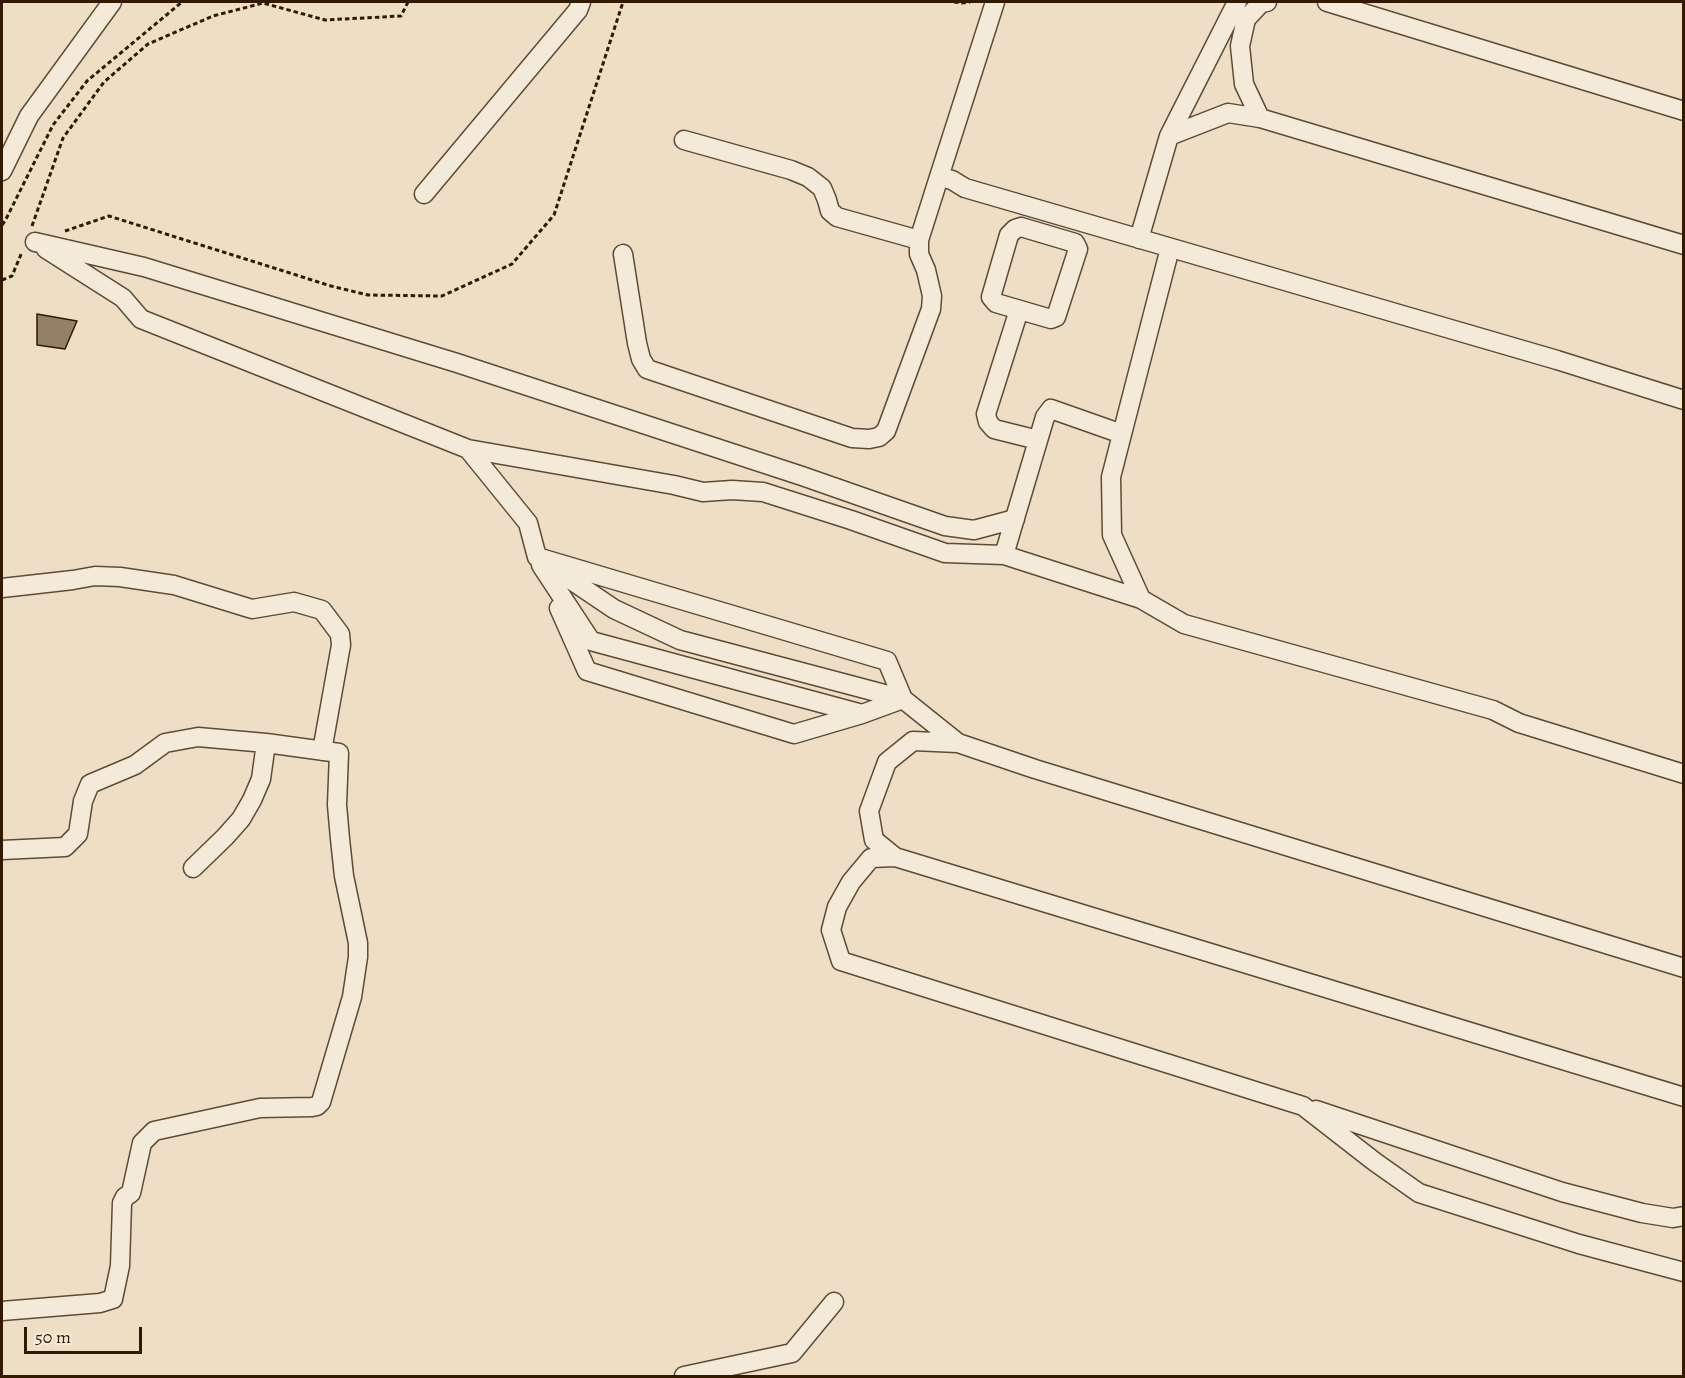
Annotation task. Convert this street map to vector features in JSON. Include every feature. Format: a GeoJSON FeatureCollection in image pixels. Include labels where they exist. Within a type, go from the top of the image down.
{"type":"FeatureCollection","features":[{"type":"Feature","properties":{"kind":"street"},"geometry":{"type":"LineString","coordinates":[[2,171],[29,116],[112,2]]}},
{"type":"Feature","properties":{"kind":"street"},"geometry":{"type":"LineString","coordinates":[[424,194],[578,10],[582,2]]}},
{"type":"Feature","properties":{"kind":"street"},"geometry":{"type":"LineString","coordinates":[[623,254],[640,359],[647,369],[845,436],[869,439],[879,437],[886,431],[931,309],[932,296],[926,270],[919,254],[918,240],[995,2]]}},
{"type":"Feature","properties":{"kind":"street"},"geometry":{"type":"LineString","coordinates":[[1139,239],[1169,136],[1237,2]]}},
{"type":"Feature","properties":{"kind":"street"},"geometry":{"type":"LineString","coordinates":[[1260,118],[1244,84],[1240,46],[1246,19],[1261,3],[1267,2]]}},
{"type":"Feature","properties":{"kind":"street"},"geometry":{"type":"LineString","coordinates":[[1327,2],[1683,111]]}},
{"type":"Feature","properties":{"kind":"street"},"geometry":{"type":"LineString","coordinates":[[1169,136],[1228,112],[1260,118],[1683,245]]}},
{"type":"Feature","properties":{"kind":"street"},"geometry":{"type":"LineString","coordinates":[[684,140],[792,170],[808,177],[822,188],[830,211],[837,218],[918,240]]}},
{"type":"Feature","properties":{"kind":"street"},"geometry":{"type":"LineString","coordinates":[[939,177],[952,180],[965,188],[1557,360],[1683,400]]}},
{"type":"Feature","properties":{"kind":"street"},"geometry":{"type":"LineString","coordinates":[[1058,238],[1064,217]]}},
{"type":"Feature","properties":{"kind":"street"},"geometry":{"type":"LineString","coordinates":[[1021,228],[1075,243],[1078,249],[1056,317],[1051,319],[1018,310],[996,303],[991,297],[1009,235],[1015,229],[1021,228]]}},
{"type":"Feature","properties":{"kind":"street"},"geometry":{"type":"LineString","coordinates":[[29,241],[123,298],[141,319],[468,449],[703,492],[732,490],[763,492],[945,553],[1004,555],[1141,599],[1184,624],[1493,710],[1519,723],[1683,774]]}},
{"type":"Feature","properties":{"kind":"street"},"geometry":{"type":"LineString","coordinates":[[29,241],[144,267],[457,363],[791,472],[945,526],[974,530],[1015,519]]}},
{"type":"Feature","properties":{"kind":"street"},"geometry":{"type":"LineString","coordinates":[[1141,599],[1112,535],[1111,477],[1170,248]]}},
{"type":"Feature","properties":{"kind":"street"},"geometry":{"type":"LineString","coordinates":[[1018,310],[986,414],[988,422],[994,429],[1038,440]]}},
{"type":"Feature","properties":{"kind":"street"},"geometry":{"type":"LineString","coordinates":[[1004,555],[1045,417],[1051,409],[1122,434]]}},
{"type":"Feature","properties":{"kind":"street"},"geometry":{"type":"LineString","coordinates":[[468,449],[528,523],[537,557],[587,671],[794,734],[903,699]]}},
{"type":"Feature","properties":{"kind":"street"},"geometry":{"type":"LineString","coordinates":[[537,557],[887,661],[903,699]]}},
{"type":"Feature","properties":{"kind":"street"},"geometry":{"type":"LineString","coordinates":[[537,557],[614,609],[680,640],[903,699],[958,743]]}},
{"type":"Feature","properties":{"kind":"street"},"geometry":{"type":"LineString","coordinates":[[537,557],[591,641],[862,714]]}},
{"type":"Feature","properties":{"kind":"street"},"geometry":{"type":"LineString","coordinates":[[2,588],[95,576],[120,577],[174,585],[252,609],[294,602],[322,610],[340,634],[341,645],[322,751]]}},
{"type":"Feature","properties":{"kind":"street"},"geometry":{"type":"LineString","coordinates":[[2,850],[65,847],[78,834],[83,801],[90,784],[135,765],[165,743],[198,737],[339,753],[337,805],[340,839],[344,876],[358,943],[358,957],[352,997],[321,1102],[312,1107],[260,1108],[154,1131],[142,1143],[131,1193],[122,1203],[120,1266],[113,1299],[100,1303],[2,1311]]}},
{"type":"Feature","properties":{"kind":"street"},"geometry":{"type":"LineString","coordinates":[[895,857],[874,840],[869,812],[887,762],[913,741],[958,743],[1035,769],[1683,968]]}},
{"type":"Feature","properties":{"kind":"street"},"geometry":{"type":"LineString","coordinates":[[194,868],[241,819],[252,800],[261,779],[266,743]]}},
{"type":"Feature","properties":{"kind":"street"},"geometry":{"type":"LineString","coordinates":[[1683,1097],[895,857],[871,858],[851,882],[837,907],[831,930],[841,961],[1303,1106],[1562,1192],[1642,1212],[1673,1218],[1683,1216]]}},
{"type":"Feature","properties":{"kind":"street"},"geometry":{"type":"LineString","coordinates":[[1303,1106],[1419,1193],[1579,1244],[1683,1272]]}},
{"type":"Feature","properties":{"kind":"street"},"geometry":{"type":"LineString","coordinates":[[684,1377],[792,1353],[834,1302]]}},
{"type":"Feature","properties":{"kind":"path"},"geometry":{"type":"LineString","coordinates":[[2,225],[53,124],[87,81],[182,2]]}},
{"type":"Feature","properties":{"kind":"path"},"geometry":{"type":"LineString","coordinates":[[2,280],[12,276],[29,241],[63,138],[104,82],[148,44],[213,16],[264,3],[325,20],[401,16],[408,2]]}},
{"type":"Feature","properties":{"kind":"path"},"geometry":{"type":"LineString","coordinates":[[29,241],[109,216],[331,286],[368,295],[442,297],[512,264],[554,215],[623,2]]}},
{"type":"Feature","properties":{"kind":"path"},"geometry":{"type":"LineString","coordinates":[[954,2],[970,2]]}},
{"type":"Feature","properties":{"kind":"building"},"geometry":{"type":"Polygon","coordinates":[[[37,314],[77,321],[65,349],[37,345],[37,314]]]}}]}
